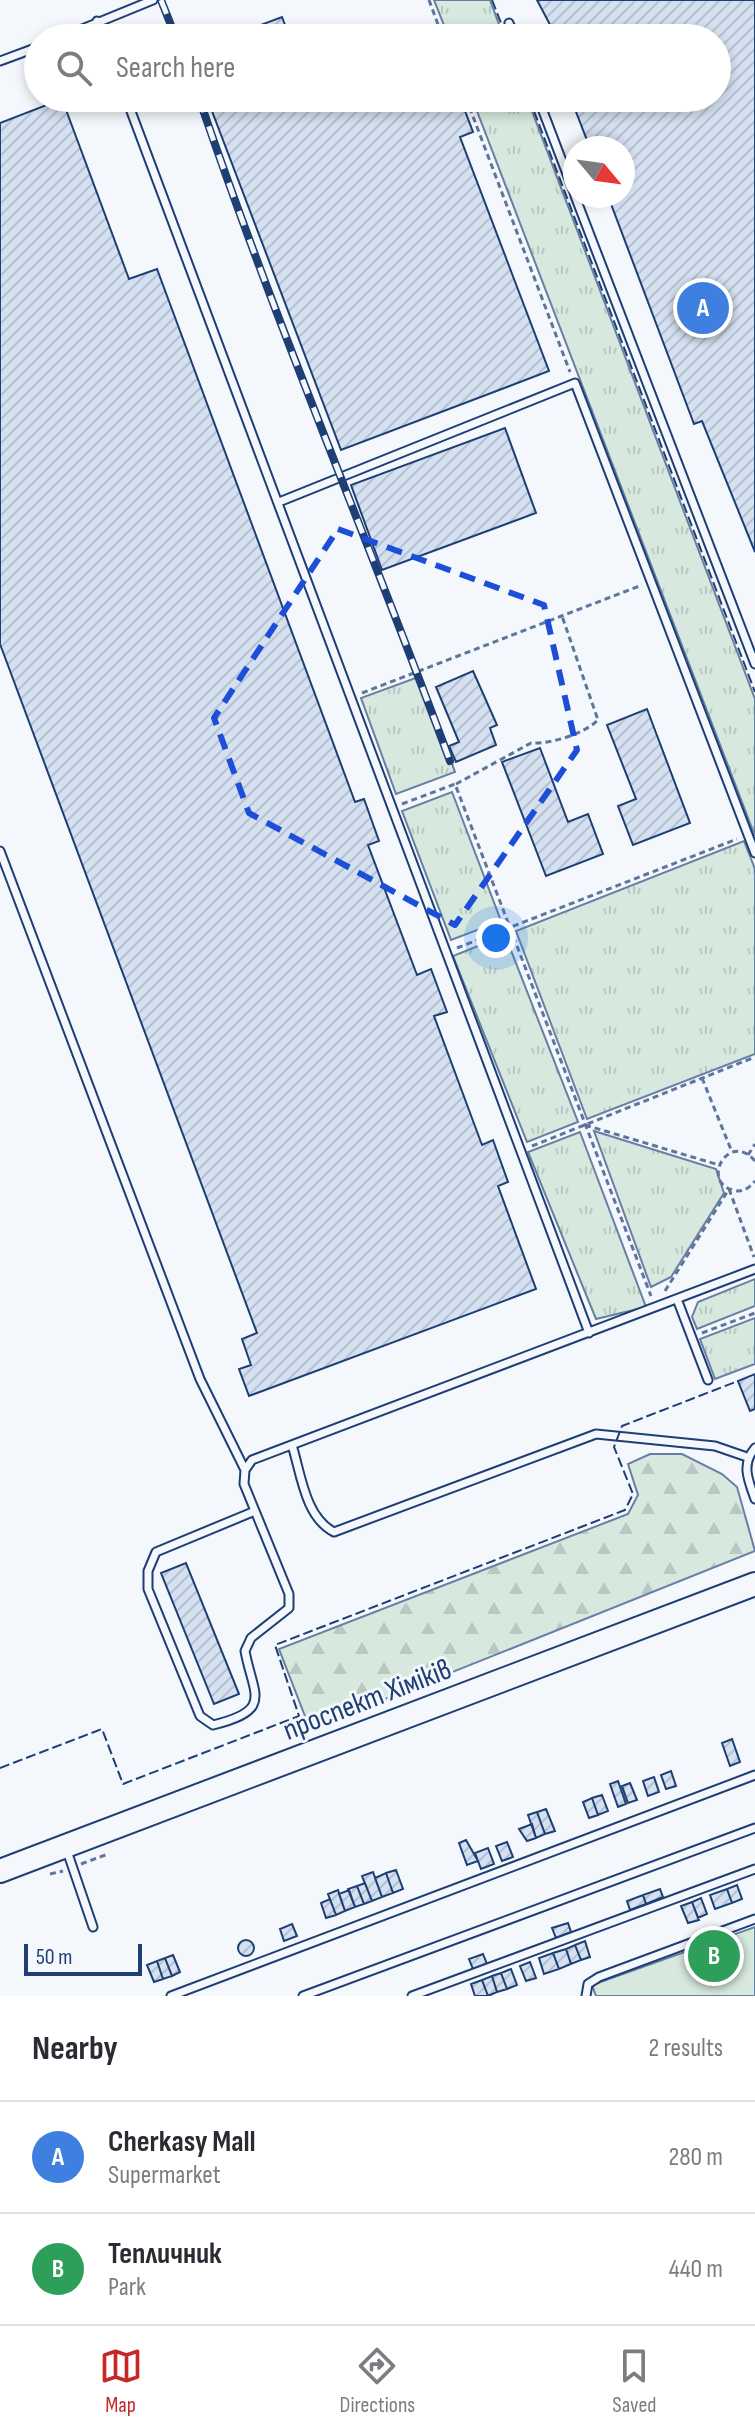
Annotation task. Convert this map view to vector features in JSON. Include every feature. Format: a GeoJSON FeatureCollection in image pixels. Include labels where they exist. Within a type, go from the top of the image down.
{"type":"FeatureCollection","features":[{"type":"Feature","properties":{"kind":"main road","name":"проспект Хіміків"},"geometry":{"type":"LineString","coordinates":[[0,1871],[755,1584]]}},
{"type":"Feature","properties":{"kind":"lane"},"geometry":{"type":"LineString","coordinates":[[90,24],[153,0]]}},
{"type":"Feature","properties":{"kind":"lane"},"geometry":{"type":"LineString","coordinates":[[0,61],[24,52]]}},
{"type":"Feature","properties":{"kind":"lane"},"geometry":{"type":"LineString","coordinates":[[131,112],[589,1333]]}},
{"type":"Feature","properties":{"kind":"lane"},"geometry":{"type":"LineString","coordinates":[[543,112],[563,164]]}},
{"type":"Feature","properties":{"kind":"lane"},"geometry":{"type":"LineString","coordinates":[[580,208],[755,664]]}},
{"type":"Feature","properties":{"kind":"lane"},"geometry":{"type":"LineString","coordinates":[[279,502],[575,383],[755,853]]}},
{"type":"Feature","properties":{"kind":"lane"},"geometry":{"type":"LineString","coordinates":[[0,851],[200,1379],[245,1470],[244,1484],[289,1594],[289,1608],[251,1638],[245,1651],[257,1690],[254,1702],[246,1712],[213,1725],[200,1716],[148,1589],[148,1571],[156,1552],[255,1511]]}},
{"type":"Feature","properties":{"kind":"lane"},"geometry":{"type":"LineString","coordinates":[[245,1470],[252,1460],[755,1269]]}},
{"type":"Feature","properties":{"kind":"lane"},"geometry":{"type":"LineString","coordinates":[[677,1299],[708,1380]]}},
{"type":"Feature","properties":{"kind":"lane"},"geometry":{"type":"LineString","coordinates":[[292,1445],[313,1513],[321,1526],[334,1532],[596,1434],[715,1446],[747,1457]]}},
{"type":"Feature","properties":{"kind":"lane"},"geometry":{"type":"LineString","coordinates":[[755,1448],[747,1457],[747,1477],[755,1499]]}},
{"type":"Feature","properties":{"kind":"lane"},"geometry":{"type":"LineString","coordinates":[[171,1996],[755,1775]]}},
{"type":"Feature","properties":{"kind":"lane"},"geometry":{"type":"LineString","coordinates":[[303,1996],[755,1828]]}},
{"type":"Feature","properties":{"kind":"lane"},"geometry":{"type":"LineString","coordinates":[[65,1846],[93,1927]]}},
{"type":"Feature","properties":{"kind":"lane"},"geometry":{"type":"LineString","coordinates":[[412,1996],[755,1869]]}},
{"type":"Feature","properties":{"kind":"lane"},"geometry":{"type":"LineString","coordinates":[[586,1996],[588,1984],[599,1977],[755,1919]]}},
{"type":"Feature","properties":{"kind":"path"},"geometry":{"type":"LineString","coordinates":[[429,0],[438,24]]}},
{"type":"Feature","properties":{"kind":"path"},"geometry":{"type":"LineString","coordinates":[[471,112],[575,383]]}},
{"type":"Feature","properties":{"kind":"path"},"geometry":{"type":"LineString","coordinates":[[352,697],[653,581]]}},
{"type":"Feature","properties":{"kind":"path"},"geometry":{"type":"LineString","coordinates":[[393,808],[455,784],[531,743],[544,743],[592,726],[598,720],[562,616]]}},
{"type":"Feature","properties":{"kind":"path"},"geometry":{"type":"LineString","coordinates":[[455,784],[655,1307]]}},
{"type":"Feature","properties":{"kind":"path"},"geometry":{"type":"LineString","coordinates":[[445,953],[748,835]]}},
{"type":"Feature","properties":{"kind":"path"},"geometry":{"type":"LineString","coordinates":[[522,1149],[755,1057]]}},
{"type":"Feature","properties":{"kind":"path"},"geometry":{"type":"LineString","coordinates":[[702,1078],[732,1152]]}},
{"type":"Feature","properties":{"kind":"path"},"geometry":{"type":"LineString","coordinates":[[584,1125],[719,1165]]}},
{"type":"Feature","properties":{"kind":"path"},"geometry":{"type":"LineString","coordinates":[[748,1155],[755,1144]]}},
{"type":"Feature","properties":{"kind":"path"},"geometry":{"type":"LineString","coordinates":[[732,1152],[748,1155],[755,1161]]}},
{"type":"Feature","properties":{"kind":"path"},"geometry":{"type":"LineString","coordinates":[[732,1152],[719,1165],[720,1180],[729,1189],[755,1260]]}},
{"type":"Feature","properties":{"kind":"path"},"geometry":{"type":"LineString","coordinates":[[729,1189],[747,1190],[755,1181]]}},
{"type":"Feature","properties":{"kind":"path"},"geometry":{"type":"LineString","coordinates":[[655,1307],[729,1189]]}},
{"type":"Feature","properties":{"kind":"path"},"geometry":{"type":"LineString","coordinates":[[692,1337],[755,1313]]}},
{"type":"Feature","properties":{"kind":"highlighted area"},"geometry":{"type":"Polygon","coordinates":[[[338,529],[544,605],[577,750],[455,925],[249,813],[214,718],[338,529]]]}},
{"type":"Feature","properties":{"kind":"green space"},"geometry":{"type":"Polygon","coordinates":[[[434,0],[490,0],[499,24],[443,24],[434,0]]]}},
{"type":"Feature","properties":{"kind":"green space"},"geometry":{"type":"Polygon","coordinates":[[[477,112],[532,112],[563,193],[563,208],[569,208],[755,699],[755,836],[477,112]]]}},
{"type":"Feature","properties":{"kind":"green space"},"geometry":{"type":"Polygon","coordinates":[[[421,676],[455,772],[396,794],[361,698],[421,676]]]}},
{"type":"Feature","properties":{"kind":"green space"},"geometry":{"type":"Polygon","coordinates":[[[452,792],[501,921],[451,940],[402,811],[452,792]]]}},
{"type":"Feature","properties":{"kind":"green space"},"geometry":{"type":"Polygon","coordinates":[[[744,841],[755,869],[755,1054],[587,1119],[516,931],[744,841]]]}},
{"type":"Feature","properties":{"kind":"green space"},"geometry":{"type":"Polygon","coordinates":[[[505,935],[578,1122],[527,1142],[453,956],[505,935]]]}},
{"type":"Feature","properties":{"kind":"green space"},"geometry":{"type":"Polygon","coordinates":[[[594,1131],[716,1169],[724,1193],[671,1277],[651,1287],[594,1131]]]}},
{"type":"Feature","properties":{"kind":"green space"},"geometry":{"type":"Polygon","coordinates":[[[580,1132],[646,1307],[596,1319],[528,1152],[580,1132]]]}},
{"type":"Feature","properties":{"kind":"green space"},"geometry":{"type":"Polygon","coordinates":[[[755,1279],[755,1306],[697,1329],[692,1317],[698,1302],[755,1279]]]}},
{"type":"Feature","properties":{"kind":"green space"},"geometry":{"type":"Polygon","coordinates":[[[755,1318],[755,1364],[715,1379],[700,1339],[755,1318]]]}},
{"type":"Feature","properties":{"kind":"green space"},"geometry":{"type":"Polygon","coordinates":[[[650,1454],[682,1454],[722,1474],[737,1487],[755,1551],[310,1729],[279,1649],[628,1514],[638,1495],[628,1464],[650,1454]]]}},
{"type":"Feature","properties":{"kind":"green space"},"geometry":{"type":"Polygon","coordinates":[[[755,1927],[755,1996],[596,1996],[592,1985],[755,1927]]]}},
{"type":"Feature","properties":{"kind":"building"},"geometry":{"type":"Polygon","coordinates":[[[537,0],[755,0],[755,552],[702,421],[694,424],[613,208],[635,208],[635,136],[585,136],[576,112],[731,112],[731,24],[550,24],[537,0]]]}},
{"type":"Feature","properties":{"kind":"building"},"geometry":{"type":"Polygon","coordinates":[[[282,17],[285,24],[263,24],[282,17]]]}},
{"type":"Feature","properties":{"kind":"building"},"geometry":{"type":"Polygon","coordinates":[[[28,112],[67,112],[129,279],[157,269],[355,802],[364,799],[379,841],[368,845],[417,975],[431,969],[447,1012],[434,1016],[482,1145],[493,1140],[508,1182],[498,1186],[536,1289],[249,1396],[239,1369],[251,1365],[242,1339],[257,1333],[0,644],[0,123],[28,112]]]}},
{"type":"Feature","properties":{"kind":"building"},"geometry":{"type":"Polygon","coordinates":[[[212,112],[465,112],[473,132],[460,137],[549,371],[341,450],[212,112]]]}},
{"type":"Feature","properties":{"kind":"building"},"geometry":{"type":"Polygon","coordinates":[[[505,428],[536,513],[382,570],[351,485],[505,428]]]}},
{"type":"Feature","properties":{"kind":"building"},"geometry":{"type":"Polygon","coordinates":[[[473,671],[497,725],[490,728],[496,745],[456,762],[449,746],[459,742],[436,687],[473,671]]]}},
{"type":"Feature","properties":{"kind":"building"},"geometry":{"type":"Polygon","coordinates":[[[647,709],[690,823],[633,845],[618,806],[636,799],[607,725],[647,709]]]}},
{"type":"Feature","properties":{"kind":"building"},"geometry":{"type":"Polygon","coordinates":[[[540,748],[568,822],[588,814],[603,854],[546,876],[502,762],[540,748]]]}},
{"type":"Feature","properties":{"kind":"building"},"geometry":{"type":"Polygon","coordinates":[[[755,1374],[755,1409],[750,1411],[738,1381],[755,1374]]]}},
{"type":"Feature","properties":{"kind":"building"},"geometry":{"type":"Polygon","coordinates":[[[186,1563],[239,1694],[214,1704],[161,1573],[186,1563]]]}},
{"type":"Feature","properties":{"kind":"building"},"geometry":{"type":"Polygon","coordinates":[[[732,1739],[740,1762],[730,1766],[722,1743],[732,1739]]]}},
{"type":"Feature","properties":{"kind":"building"},"geometry":{"type":"Polygon","coordinates":[[[671,1771],[676,1786],[666,1789],[661,1775],[671,1771]]]}},
{"type":"Feature","properties":{"kind":"building"},"geometry":{"type":"Polygon","coordinates":[[[654,1777],[659,1792],[648,1796],[643,1781],[654,1777]]]}},
{"type":"Feature","properties":{"kind":"building"},"geometry":{"type":"Polygon","coordinates":[[[618,1781],[626,1804],[618,1807],[610,1784],[618,1781]]]}},
{"type":"Feature","properties":{"kind":"building"},"geometry":{"type":"Polygon","coordinates":[[[630,1783],[637,1800],[628,1803],[622,1786],[630,1783]]]}},
{"type":"Feature","properties":{"kind":"building"},"geometry":{"type":"Polygon","coordinates":[[[602,1795],[608,1811],[598,1815],[592,1798],[602,1795]]]}},
{"type":"Feature","properties":{"kind":"building"},"geometry":{"type":"Polygon","coordinates":[[[592,1798],[598,1815],[589,1818],[583,1802],[592,1798]]]}},
{"type":"Feature","properties":{"kind":"building"},"geometry":{"type":"Polygon","coordinates":[[[546,1809],[555,1831],[545,1834],[537,1812],[546,1809]]]}},
{"type":"Feature","properties":{"kind":"building"},"geometry":{"type":"Polygon","coordinates":[[[537,1812],[545,1834],[536,1838],[528,1815],[537,1812]]]}},
{"type":"Feature","properties":{"kind":"building"},"geometry":{"type":"Polygon","coordinates":[[[532,1824],[536,1838],[527,1841],[519,1829],[532,1824]]]}},
{"type":"Feature","properties":{"kind":"building"},"geometry":{"type":"Polygon","coordinates":[[[466,1840],[478,1861],[467,1865],[459,1843],[466,1840]]]}},
{"type":"Feature","properties":{"kind":"building"},"geometry":{"type":"Polygon","coordinates":[[[507,1842],[513,1857],[502,1861],[496,1846],[507,1842]]]}},
{"type":"Feature","properties":{"kind":"building"},"geometry":{"type":"Polygon","coordinates":[[[488,1848],[494,1864],[481,1869],[475,1853],[488,1848]]]}},
{"type":"Feature","properties":{"kind":"building"},"geometry":{"type":"Polygon","coordinates":[[[396,1870],[403,1889],[393,1893],[386,1873],[396,1870]]]}},
{"type":"Feature","properties":{"kind":"building"},"geometry":{"type":"Polygon","coordinates":[[[373,1872],[382,1897],[372,1901],[362,1876],[373,1872]]]}},
{"type":"Feature","properties":{"kind":"building"},"geometry":{"type":"Polygon","coordinates":[[[386,1873],[393,1893],[382,1897],[375,1878],[386,1873]]]}},
{"type":"Feature","properties":{"kind":"building"},"geometry":{"type":"Polygon","coordinates":[[[365,1883],[372,1901],[364,1904],[357,1886],[365,1883]]]}},
{"type":"Feature","properties":{"kind":"building"},"geometry":{"type":"Polygon","coordinates":[[[737,1885],[742,1899],[732,1903],[727,1889],[737,1885]]]}},
{"type":"Feature","properties":{"kind":"building"},"geometry":{"type":"Polygon","coordinates":[[[357,1886],[364,1904],[355,1907],[348,1889],[357,1886]]]}},
{"type":"Feature","properties":{"kind":"building"},"geometry":{"type":"Polygon","coordinates":[[[660,1889],[663,1897],[646,1904],[643,1895],[660,1889]]]}},
{"type":"Feature","properties":{"kind":"building"},"geometry":{"type":"Polygon","coordinates":[[[727,1889],[732,1903],[715,1909],[710,1895],[727,1889]]]}},
{"type":"Feature","properties":{"kind":"building"},"geometry":{"type":"Polygon","coordinates":[[[338,1890],[345,1911],[336,1915],[328,1894],[338,1890]]]}},
{"type":"Feature","properties":{"kind":"building"},"geometry":{"type":"Polygon","coordinates":[[[349,1890],[355,1907],[345,1911],[339,1894],[349,1890]]]}},
{"type":"Feature","properties":{"kind":"building"},"geometry":{"type":"Polygon","coordinates":[[[643,1895],[646,1904],[630,1910],[627,1901],[643,1895]]]}},
{"type":"Feature","properties":{"kind":"building"},"geometry":{"type":"Polygon","coordinates":[[[701,1898],[707,1914],[698,1918],[692,1902],[701,1898]]]}},
{"type":"Feature","properties":{"kind":"building"},"geometry":{"type":"Polygon","coordinates":[[[330,1899],[336,1915],[326,1918],[321,1903],[330,1899]]]}},
{"type":"Feature","properties":{"kind":"building"},"geometry":{"type":"Polygon","coordinates":[[[692,1902],[699,1920],[688,1923],[681,1906],[692,1902]]]}},
{"type":"Feature","properties":{"kind":"building"},"geometry":{"type":"Polygon","coordinates":[[[568,1923],[571,1932],[556,1938],[552,1928],[568,1923]]]}},
{"type":"Feature","properties":{"kind":"building"},"geometry":{"type":"Polygon","coordinates":[[[292,1924],[297,1936],[284,1941],[280,1929],[292,1924]]]}},
{"type":"Feature","properties":{"kind":"building"},"geometry":{"type":"Polygon","coordinates":[[[243,1940],[249,1940],[254,1948],[252,1954],[243,1956],[238,1951],[238,1945],[243,1940]]]}},
{"type":"Feature","properties":{"kind":"building"},"geometry":{"type":"Polygon","coordinates":[[[585,1941],[590,1957],[581,1960],[575,1945],[585,1941]]]}},
{"type":"Feature","properties":{"kind":"building"},"geometry":{"type":"Polygon","coordinates":[[[575,1945],[581,1960],[571,1964],[566,1949],[575,1945]]]}},
{"type":"Feature","properties":{"kind":"building"},"geometry":{"type":"Polygon","coordinates":[[[566,1949],[571,1964],[559,1969],[553,1953],[566,1949]]]}},
{"type":"Feature","properties":{"kind":"building"},"geometry":{"type":"Polygon","coordinates":[[[553,1953],[559,1969],[544,1974],[539,1958],[553,1953]]]}},
{"type":"Feature","properties":{"kind":"building"},"geometry":{"type":"Polygon","coordinates":[[[483,1954],[487,1964],[473,1969],[469,1959],[483,1954]]]}},
{"type":"Feature","properties":{"kind":"building"},"geometry":{"type":"Polygon","coordinates":[[[173,1955],[180,1972],[172,1976],[165,1958],[173,1955]]]}},
{"type":"Feature","properties":{"kind":"building"},"geometry":{"type":"Polygon","coordinates":[[[165,1958],[172,1976],[163,1979],[157,1961],[165,1958]]]}},
{"type":"Feature","properties":{"kind":"building"},"geometry":{"type":"Polygon","coordinates":[[[157,1961],[163,1979],[154,1982],[147,1965],[157,1961]]]}},
{"type":"Feature","properties":{"kind":"building"},"geometry":{"type":"Polygon","coordinates":[[[530,1962],[536,1978],[526,1981],[520,1966],[530,1962]]]}},
{"type":"Feature","properties":{"kind":"building"},"geometry":{"type":"Polygon","coordinates":[[[511,1969],[517,1985],[507,1989],[501,1973],[511,1969]]]}},
{"type":"Feature","properties":{"kind":"building"},"geometry":{"type":"Polygon","coordinates":[[[501,1973],[507,1989],[497,1992],[492,1976],[501,1973]]]}},
{"type":"Feature","properties":{"kind":"building"},"geometry":{"type":"Polygon","coordinates":[[[492,1976],[497,1992],[488,1996],[482,1980],[492,1976]]]}},
{"type":"Feature","properties":{"kind":"building"},"geometry":{"type":"Polygon","coordinates":[[[482,1980],[488,1996],[475,1996],[471,1984],[482,1980]]]}},
{"type":"Feature","properties":{"kind":"railway"},"geometry":{"type":"LineString","coordinates":[[161,0],[170,24]]}},
{"type":"Feature","properties":{"kind":"railway"},"geometry":{"type":"LineString","coordinates":[[204,112],[259,265],[450,761]]}},
{"type":"Feature","properties":{"kind":"fence"},"geometry":{"type":"LineString","coordinates":[[492,0],[501,24]]}},
{"type":"Feature","properties":{"kind":"fence"},"geometry":{"type":"LineString","coordinates":[[534,112],[755,692]]}},
{"type":"Feature","properties":{"kind":"fence"},"geometry":{"type":"LineString","coordinates":[[0,1768],[102,1729],[123,1784],[299,1716],[275,1645],[625,1510],[633,1494],[614,1447],[622,1426],[738,1381]]}},
{"type":"Feature","properties":{"kind":"place","name":"Cherkasy Mall"},"geometry":{"type":"Point","coordinates":[703,308]}},
{"type":"Feature","properties":{"kind":"place","name":"Тепличник"},"geometry":{"type":"Point","coordinates":[714,1956]}}]}
